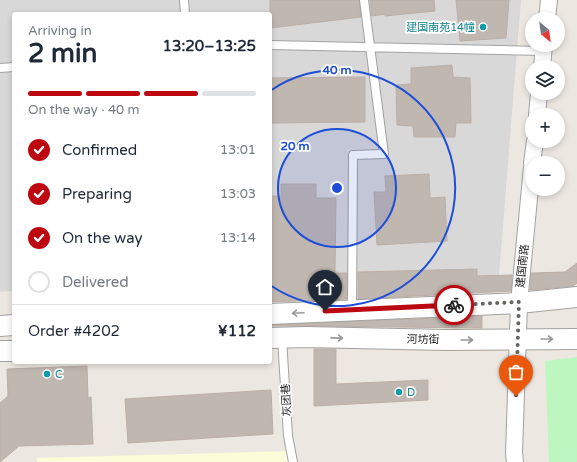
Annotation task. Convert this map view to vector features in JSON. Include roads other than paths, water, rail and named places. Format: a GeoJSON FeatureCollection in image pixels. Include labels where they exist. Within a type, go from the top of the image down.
{"type":"FeatureCollection","features":[{"type":"Feature","properties":{"kind":"street"},"geometry":{"type":"LineString","coordinates":[[548,12],[549,0]]}},
{"type":"Feature","properties":{"kind":"street","name":"建国南路"},"geometry":{"type":"LineString","coordinates":[[515,462],[514,453],[519,302],[529,196]]}},
{"type":"Feature","properties":{"kind":"street"},"geometry":{"type":"LineString","coordinates":[[272,314],[519,302],[577,297]]}},
{"type":"Feature","properties":{"kind":"street"},"geometry":{"type":"LineString","coordinates":[[0,326],[12,325]]}},
{"type":"Feature","properties":{"kind":"street","name":"河坊街"},"geometry":{"type":"LineString","coordinates":[[276,338],[577,339]]}},
{"type":"Feature","properties":{"kind":"street"},"geometry":{"type":"LineString","coordinates":[[0,351],[12,351]]}},
{"type":"Feature","properties":{"kind":"lane"},"geometry":{"type":"LineString","coordinates":[[184,0],[185,12]]}},
{"type":"Feature","properties":{"kind":"lane"},"geometry":{"type":"LineString","coordinates":[[352,310],[353,155],[384,154],[364,0]]}},
{"type":"Feature","properties":{"kind":"lane"},"geometry":{"type":"LineString","coordinates":[[272,45],[543,54]]}},
{"type":"Feature","properties":{"kind":"lane"},"geometry":{"type":"LineString","coordinates":[[0,68],[12,67]]}},
{"type":"Feature","properties":{"kind":"lane","name":"灰团巷"},"geometry":{"type":"LineString","coordinates":[[276,338],[288,436],[293,462]]}},
{"type":"Feature","properties":{"kind":"place","name":"建国南苑14幢"},"geometry":{"type":"Point","coordinates":[483,27]}},
{"type":"Feature","properties":{"kind":"place","name":"C"},"geometry":{"type":"Point","coordinates":[47,374]}},
{"type":"Feature","properties":{"kind":"place","name":"D"},"geometry":{"type":"Point","coordinates":[399,392]}}]}
